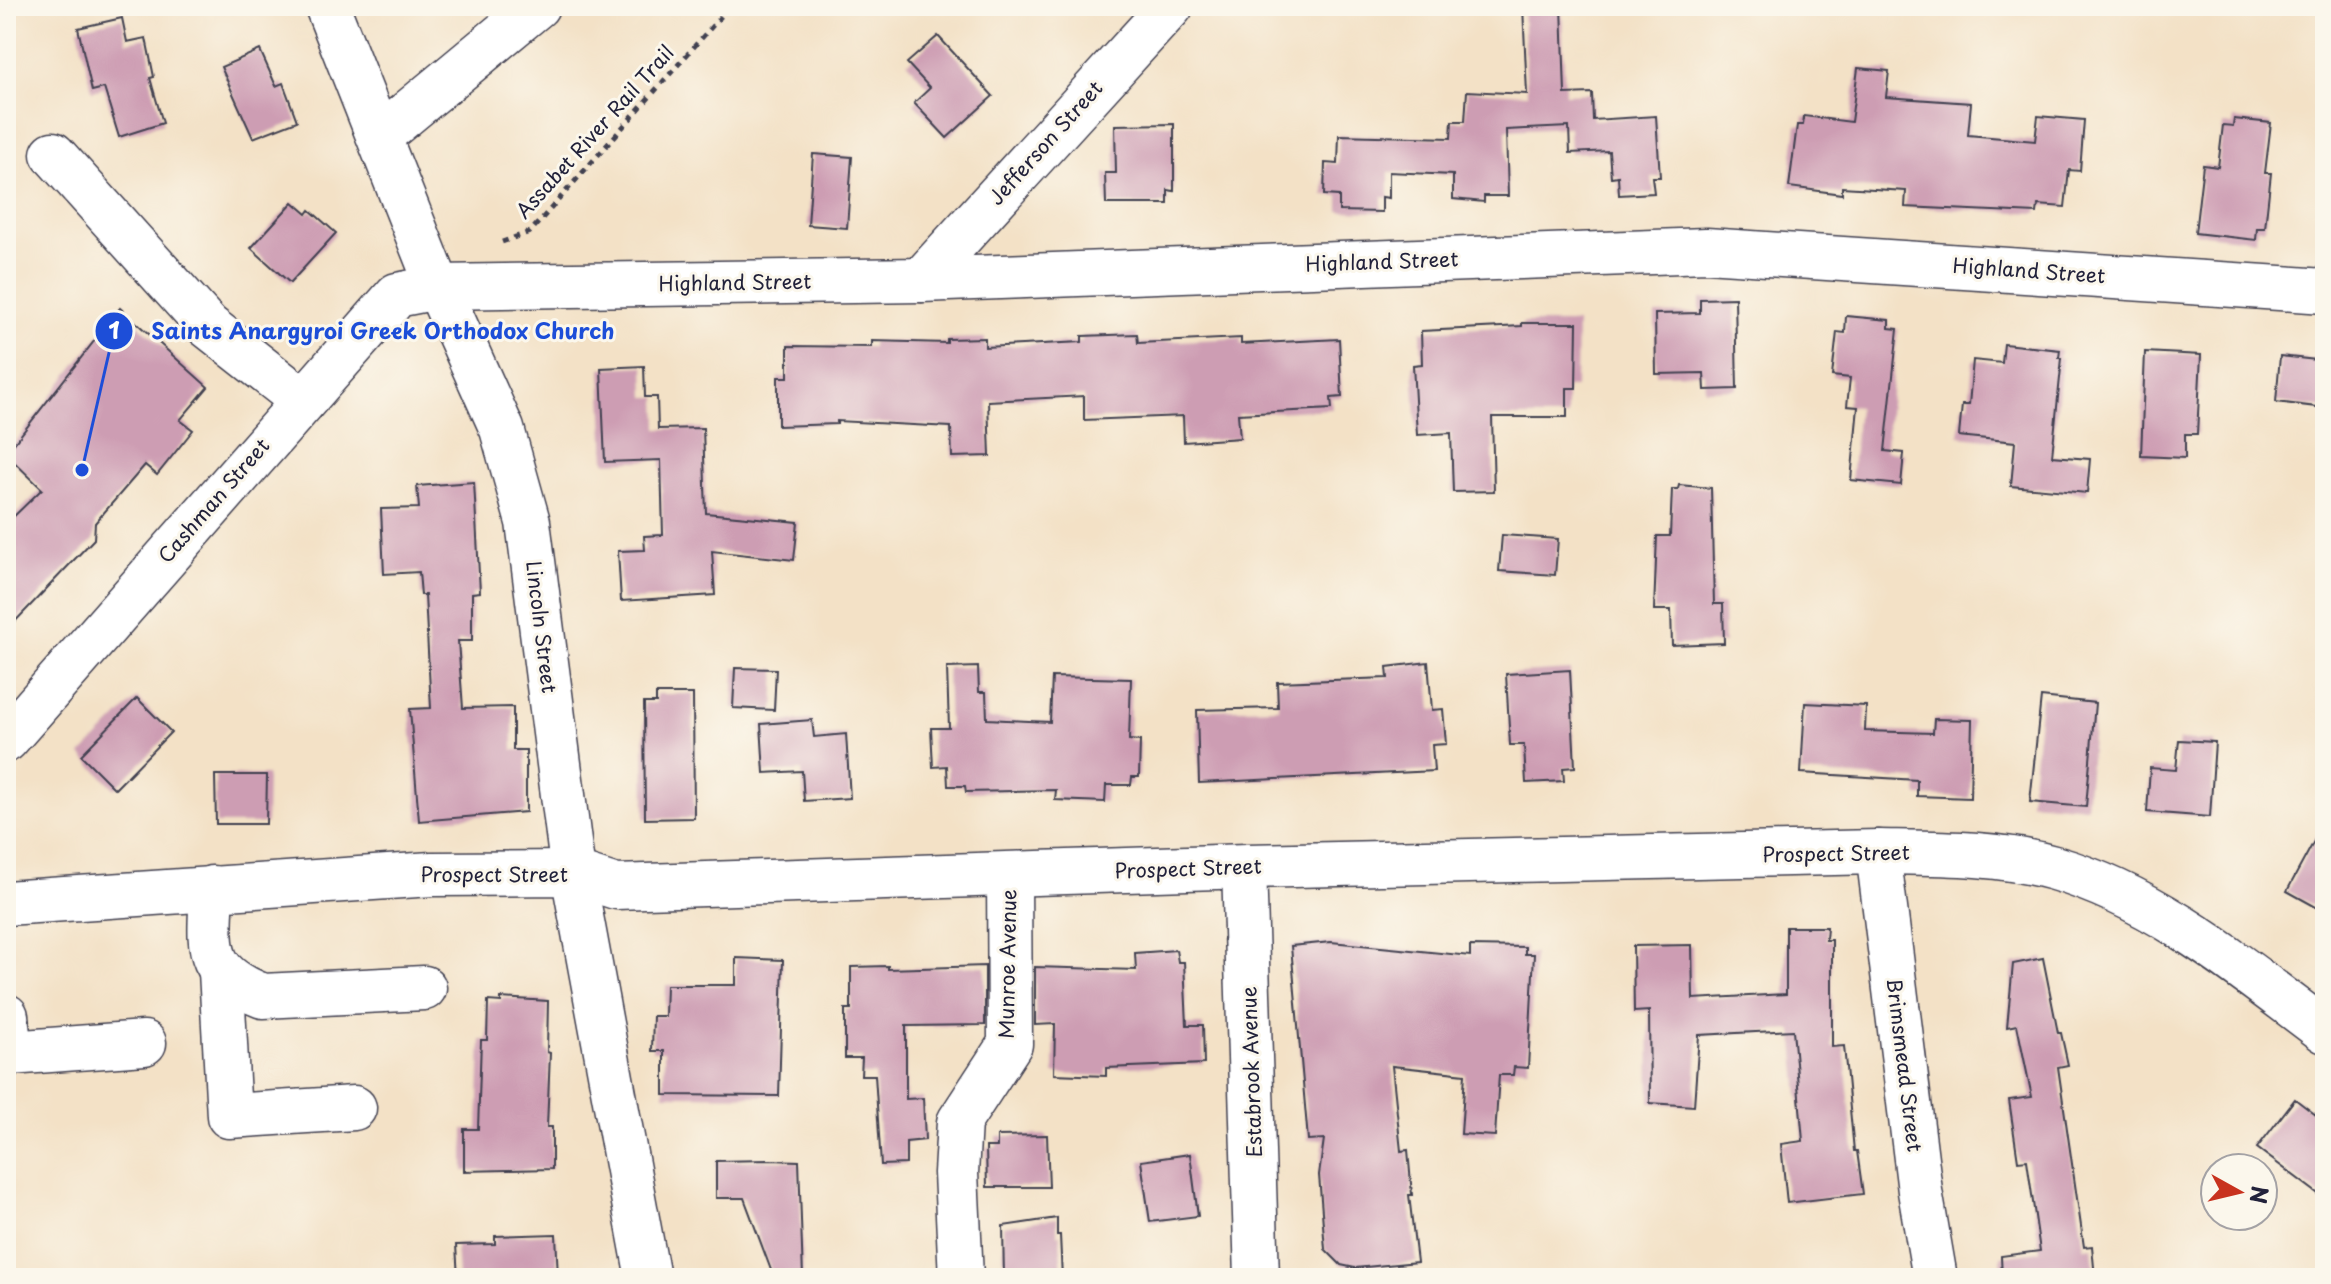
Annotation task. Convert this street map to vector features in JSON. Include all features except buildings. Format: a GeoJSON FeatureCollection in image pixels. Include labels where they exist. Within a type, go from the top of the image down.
{"type":"FeatureCollection","features":[{"type":"Feature","properties":{"kind":"main road","name":"Lincoln Street"},"geometry":{"type":"LineString","coordinates":[[327,6],[438,287],[502,429],[528,522],[573,873],[648,1278]]}},
{"type":"Feature","properties":{"kind":"main road"},"geometry":{"type":"LineString","coordinates":[[380,136],[537,6]]}},
{"type":"Feature","properties":{"kind":"main road","name":"Jefferson Street"},"geometry":{"type":"LineString","coordinates":[[921,280],[1171,6]]}},
{"type":"Feature","properties":{"kind":"main road"},"geometry":{"type":"LineString","coordinates":[[53,154],[208,326],[302,400]]}},
{"type":"Feature","properties":{"kind":"main road","name":"Highland Street"},"geometry":{"type":"LineString","coordinates":[[438,287],[921,280],[1706,250],[2325,291]]}},
{"type":"Feature","properties":{"kind":"main road","name":"Cashman Street"},"geometry":{"type":"LineString","coordinates":[[6,740],[397,295],[438,287]]}},
{"type":"Feature","properties":{"kind":"main road","name":"Brimsmead Street"},"geometry":{"type":"LineString","coordinates":[[1878,852],[1920,1191],[1935,1278]]}},
{"type":"Feature","properties":{"kind":"main road","name":"Prospect Street"},"geometry":{"type":"LineString","coordinates":[[6,903],[432,874],[573,873],[616,887],[1244,867],[1945,853],[2053,868],[2113,889],[2211,946],[2325,1031]]}},
{"type":"Feature","properties":{"kind":"main road","name":"Estabrook Avenue"},"geometry":{"type":"LineString","coordinates":[[1244,867],[1257,1278]]}},
{"type":"Feature","properties":{"kind":"main road","name":"Munroe Avenue"},"geometry":{"type":"LineString","coordinates":[[961,1278],[956,1173],[959,1122],[1010,1044],[1009,875]]}},
{"type":"Feature","properties":{"kind":"main road"},"geometry":{"type":"LineString","coordinates":[[212,888],[210,948],[221,971],[229,1116],[354,1108]]}},
{"type":"Feature","properties":{"kind":"main road"},"geometry":{"type":"LineString","coordinates":[[221,971],[238,986],[263,996],[424,988]]}},
{"type":"Feature","properties":{"kind":"main road"},"geometry":{"type":"LineString","coordinates":[[6,1016],[10,1053],[144,1043]]}},
{"type":"Feature","properties":{"kind":"path","name":"Assabet River Rail Trail"},"geometry":{"type":"LineString","coordinates":[[492,245],[530,232],[730,6]]}},
{"type":"Feature","properties":{"kind":"place","name":"Saints Anargyroi Greek Orthodox Church"},"geometry":{"type":"Point","coordinates":[82,470]}}]}
